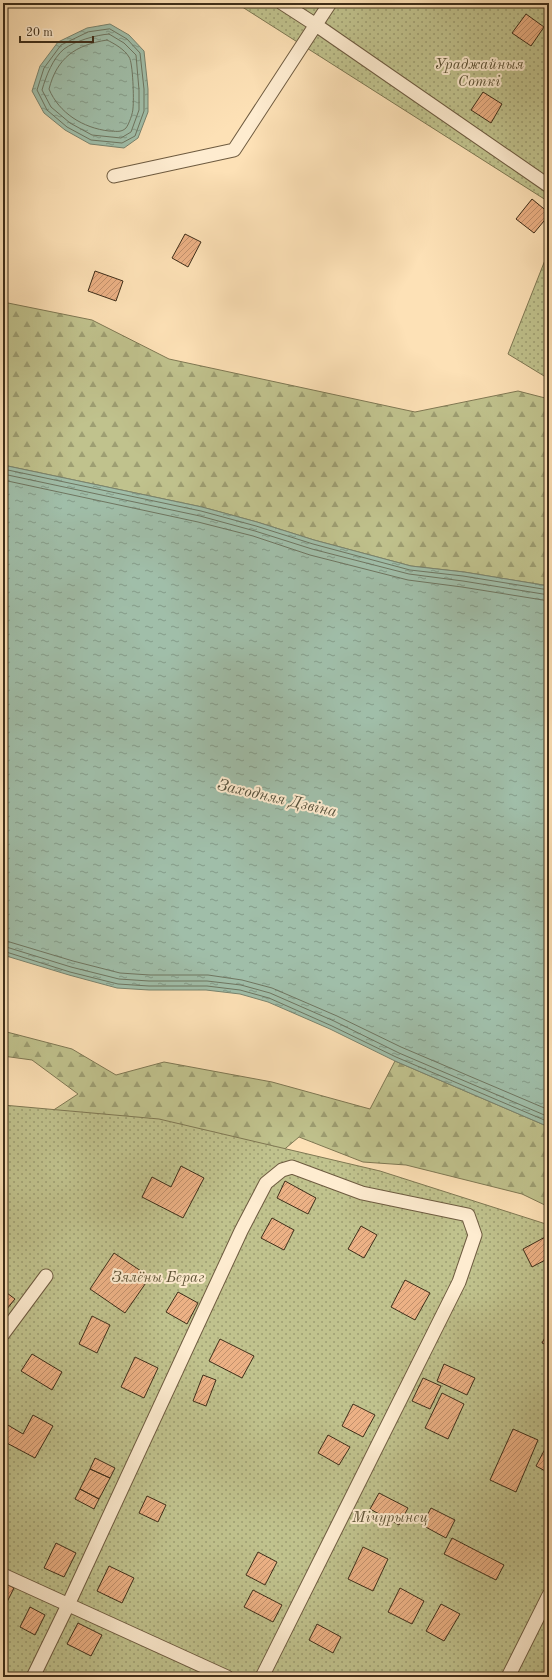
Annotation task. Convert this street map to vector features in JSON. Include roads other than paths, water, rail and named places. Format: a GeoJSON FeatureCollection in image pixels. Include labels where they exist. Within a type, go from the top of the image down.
{"type":"FeatureCollection","features":[{"type":"Feature","properties":{"kind":"lane"},"geometry":{"type":"LineString","coordinates":[[282,3],[549,186]]}},
{"type":"Feature","properties":{"kind":"lane"},"geometry":{"type":"LineString","coordinates":[[114,176],[234,150],[330,3]]}},
{"type":"Feature","properties":{"kind":"lane"},"geometry":{"type":"LineString","coordinates":[[33,1677],[241,1231],[266,1183],[282,1170],[292,1167],[362,1193],[468,1215],[475,1234],[459,1282],[262,1677]]}},
{"type":"Feature","properties":{"kind":"lane"},"geometry":{"type":"LineString","coordinates":[[3,1334],[46,1276]]}},
{"type":"Feature","properties":{"kind":"lane"},"geometry":{"type":"LineString","coordinates":[[3,1575],[227,1677]]}},
{"type":"Feature","properties":{"kind":"lane"},"geometry":{"type":"LineString","coordinates":[[508,1677],[549,1595]]}},
{"type":"Feature","properties":{"kind":"water"},"geometry":{"type":"Polygon","coordinates":[[[110,24],[129,35],[144,51],[148,89],[148,112],[138,138],[124,148],[90,144],[65,130],[44,113],[32,91],[40,66],[58,42],[87,28],[110,24]]]}},
{"type":"Feature","properties":{"kind":"water","name":"Заходняя Дзвіна"},"geometry":{"type":"Polygon","coordinates":[[[3,465],[202,507],[314,540],[411,566],[464,572],[549,586],[549,1127],[395,1061],[330,1029],[268,1002],[240,994],[206,990],[149,990],[117,988],[3,955],[3,465]]]}},
{"type":"Feature","properties":{"kind":"park label","name":"Ураджайныя Соткі"},"geometry":{"type":"Point","coordinates":[479,74]}},
{"type":"Feature","properties":{"kind":"park label","name":"Зялёны Бераг"},"geometry":{"type":"Point","coordinates":[158,1278]}},
{"type":"Feature","properties":{"kind":"park label","name":"Мічурынец"},"geometry":{"type":"Point","coordinates":[390,1518]}}]}
